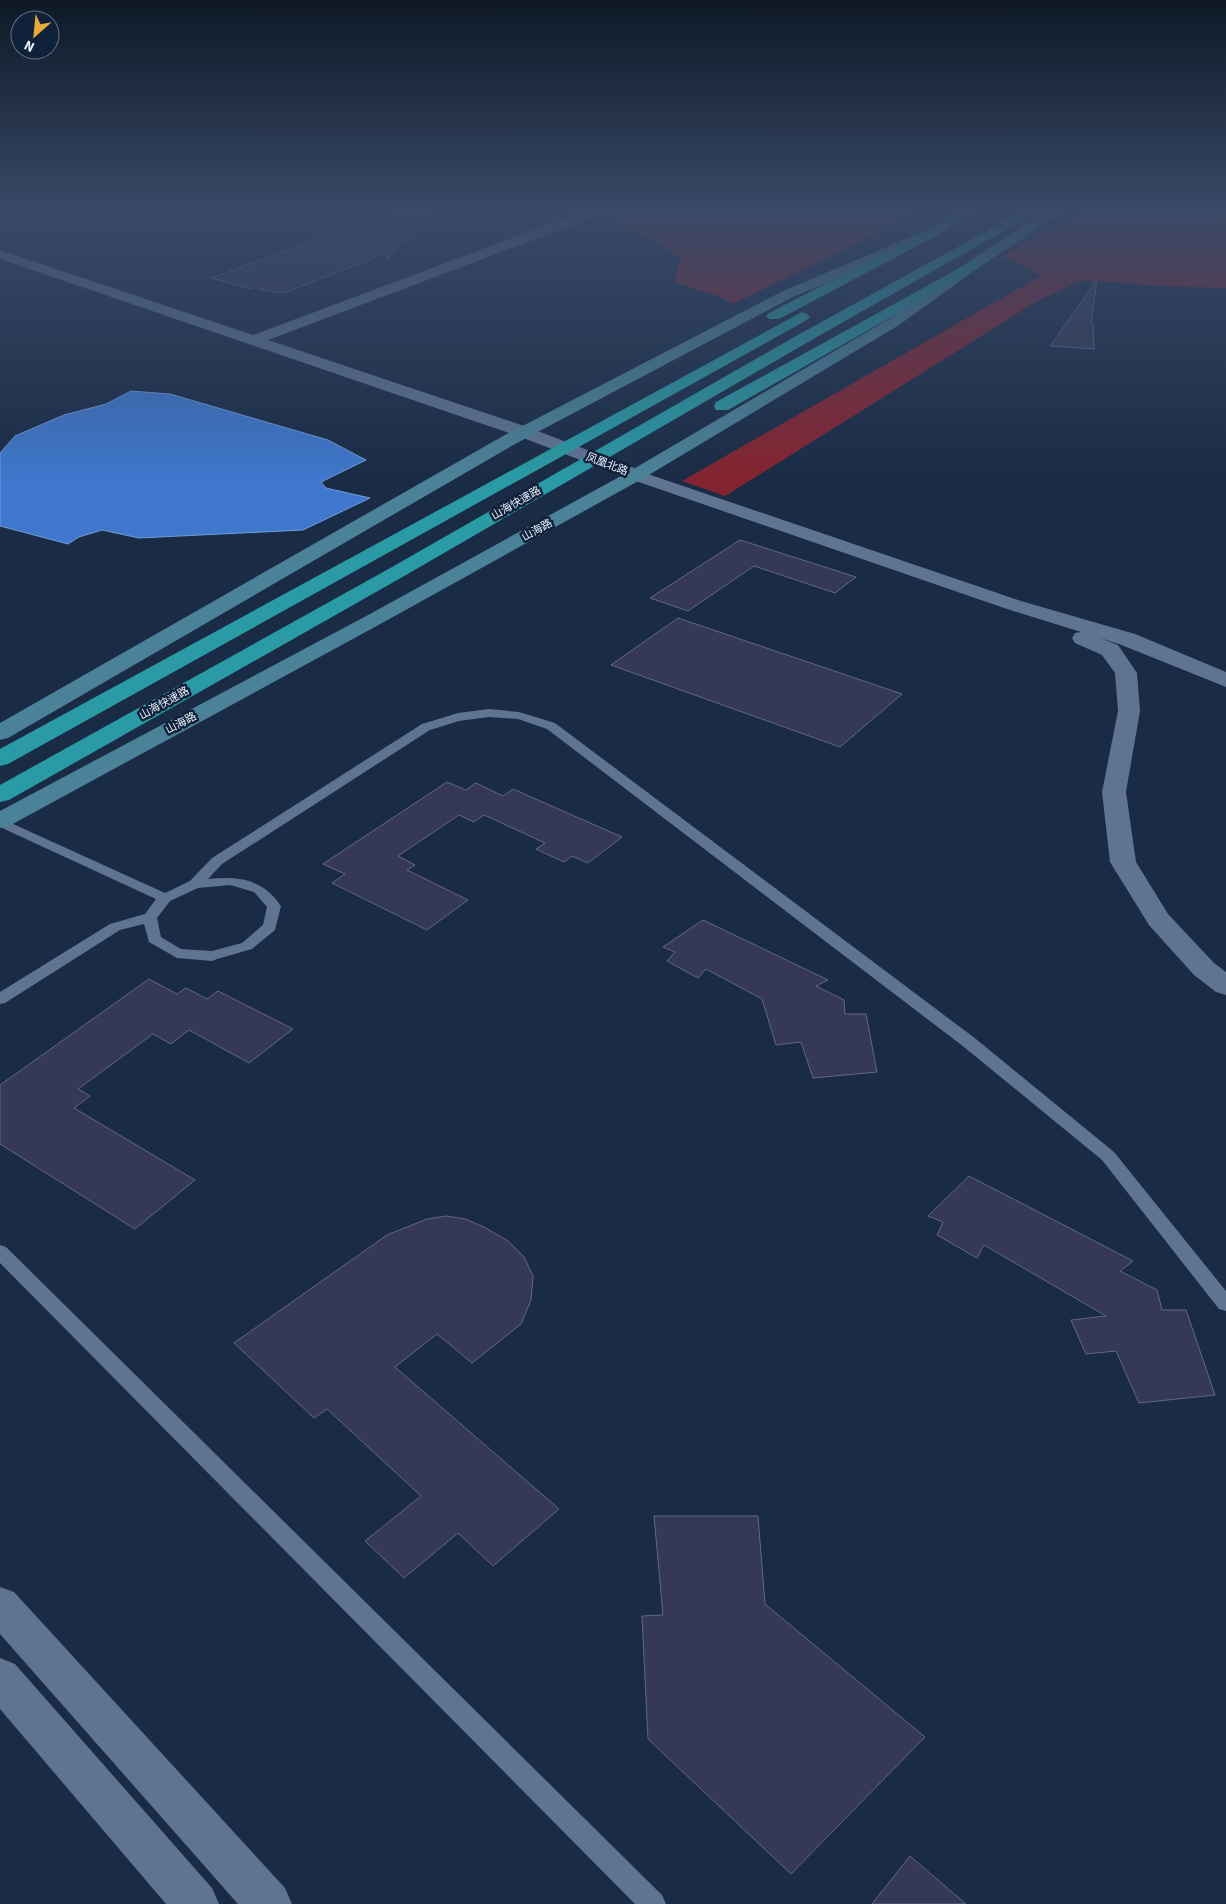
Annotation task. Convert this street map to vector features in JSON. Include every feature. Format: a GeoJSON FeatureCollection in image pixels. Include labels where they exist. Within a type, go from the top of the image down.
{"type":"FeatureCollection","features":[{"type":"Feature","properties":{"kind":"highway"},"geometry":{"type":"LineString","coordinates":[[201,649],[371,539],[803,300]]}},
{"type":"Feature","properties":{"kind":"highway","name":"山海快速路"},"geometry":{"type":"LineString","coordinates":[[0,759],[834,300]]}},
{"type":"Feature","properties":{"kind":"highway","name":"山海快速路"},"geometry":{"type":"LineString","coordinates":[[0,797],[871,300]]}},
{"type":"Feature","properties":{"kind":"highway"},"geometry":{"type":"LineString","coordinates":[[0,797],[327,627],[912,300]]}},
{"type":"Feature","properties":{"kind":"main road"},"geometry":{"type":"LineString","coordinates":[[0,734],[516,436],[777,300]]}},
{"type":"Feature","properties":{"kind":"main road","name":"山海路"},"geometry":{"type":"LineString","coordinates":[[0,821],[377,618],[636,475],[894,322],[925,300]]}},
{"type":"Feature","properties":{"kind":"street","name":"凤凰北路"},"geometry":{"type":"LineString","coordinates":[[112,300],[636,475],[891,563]]}},
{"type":"Feature","properties":{"kind":"street","name":"凤凰北路"},"geometry":{"type":"LineString","coordinates":[[135,300],[254,340],[516,436]]}},
{"type":"Feature","properties":{"kind":"street"},"geometry":{"type":"LineString","coordinates":[[254,340],[361,300]]}},
{"type":"Feature","properties":{"kind":"street"},"geometry":{"type":"LineString","coordinates":[[891,563],[1014,605],[1127,639],[1226,680]]}},
{"type":"Feature","properties":{"kind":"street"},"geometry":{"type":"LineString","coordinates":[[891,563],[966,595],[1051,624],[1110,650],[1126,672],[1128,711],[1114,792],[1123,862],[1158,919],[1204,969],[1226,986]]}},
{"type":"Feature","properties":{"kind":"street"},"geometry":{"type":"LineString","coordinates":[[0,1605],[269,1904]]}},
{"type":"Feature","properties":{"kind":"street"},"geometry":{"type":"LineString","coordinates":[[0,1678],[196,1904]]}},
{"type":"Feature","properties":{"kind":"lane"},"geometry":{"type":"LineString","coordinates":[[195,884],[217,861],[426,727],[445,720],[484,712],[503,712],[529,717],[551,726],[970,1043],[1108,1156],[1226,1304]]}},
{"type":"Feature","properties":{"kind":"lane"},"geometry":{"type":"LineString","coordinates":[[0,821],[165,898]]}},
{"type":"Feature","properties":{"kind":"lane"},"geometry":{"type":"LineString","coordinates":[[0,999],[115,926],[150,918],[165,898],[195,884],[230,881],[259,889],[274,906],[270,927],[246,946],[212,956],[177,953],[154,939],[150,918]]}},
{"type":"Feature","properties":{"kind":"lane"},"geometry":{"type":"LineString","coordinates":[[0,1252],[653,1904]]}},
{"type":"Feature","properties":{"kind":"shaded area"},"geometry":{"type":"Polygon","coordinates":[[[725,300],[741,300],[733,304],[725,300]]]}},
{"type":"Feature","properties":{"kind":"shaded area"},"geometry":{"type":"Polygon","coordinates":[[[999,300],[1039,300],[725,496],[682,481],[999,300]]]}},
{"type":"Feature","properties":{"kind":"water"},"geometry":{"type":"Polygon","coordinates":[[[131,391],[170,394],[328,440],[366,460],[321,482],[326,488],[370,498],[303,530],[139,538],[102,530],[79,537],[68,544],[0,526],[0,453],[15,436],[64,415],[106,404],[131,391]]]}},
{"type":"Feature","properties":{"kind":"building"},"geometry":{"type":"Polygon","coordinates":[[[1083,300],[1094,300],[1091,323],[1093,323],[1094,349],[1050,346],[1083,300]]]}},
{"type":"Feature","properties":{"kind":"building"},"geometry":{"type":"Polygon","coordinates":[[[740,540],[856,577],[835,593],[754,566],[688,611],[650,598],[740,540]]]}},
{"type":"Feature","properties":{"kind":"building"},"geometry":{"type":"Polygon","coordinates":[[[678,618],[902,694],[840,747],[611,665],[678,618]]]}},
{"type":"Feature","properties":{"kind":"building"},"geometry":{"type":"Polygon","coordinates":[[[447,782],[466,790],[476,783],[503,796],[513,789],[622,837],[588,863],[572,856],[564,862],[536,849],[545,843],[484,815],[474,822],[459,815],[398,856],[415,865],[407,870],[468,900],[427,930],[332,883],[345,874],[323,864],[447,782]]]}},
{"type":"Feature","properties":{"kind":"building"},"geometry":{"type":"Polygon","coordinates":[[[703,920],[828,980],[816,986],[844,1000],[845,1014],[866,1014],[877,1072],[813,1078],[801,1042],[776,1045],[762,999],[706,969],[698,978],[667,961],[675,952],[663,947],[703,920]]]}},
{"type":"Feature","properties":{"kind":"building"},"geometry":{"type":"Polygon","coordinates":[[[149,979],[177,994],[186,988],[207,999],[218,991],[293,1029],[249,1063],[189,1030],[171,1044],[153,1034],[78,1089],[90,1096],[74,1108],[195,1180],[135,1229],[0,1144],[0,1085],[149,979]]]}},
{"type":"Feature","properties":{"kind":"building"},"geometry":{"type":"Polygon","coordinates":[[[969,1176],[1133,1261],[1120,1271],[1157,1290],[1162,1310],[1186,1310],[1215,1395],[1139,1403],[1116,1351],[1086,1354],[1071,1320],[1106,1316],[984,1245],[977,1258],[937,1235],[943,1222],[928,1216],[969,1176]]]}},
{"type":"Feature","properties":{"kind":"building"},"geometry":{"type":"Polygon","coordinates":[[[446,1216],[465,1219],[484,1227],[508,1241],[524,1257],[533,1276],[531,1300],[521,1324],[472,1363],[437,1334],[395,1367],[559,1509],[493,1566],[458,1533],[404,1578],[365,1541],[421,1496],[327,1409],[314,1418],[234,1343],[387,1235],[427,1219],[446,1216]]]}},
{"type":"Feature","properties":{"kind":"building"},"geometry":{"type":"Polygon","coordinates":[[[654,1516],[758,1516],[765,1604],[925,1737],[791,1874],[648,1739],[642,1616],[663,1615],[654,1516]]]}},
{"type":"Feature","properties":{"kind":"building"},"geometry":{"type":"Polygon","coordinates":[[[910,1856],[966,1904],[872,1904],[910,1856]]]}}]}
